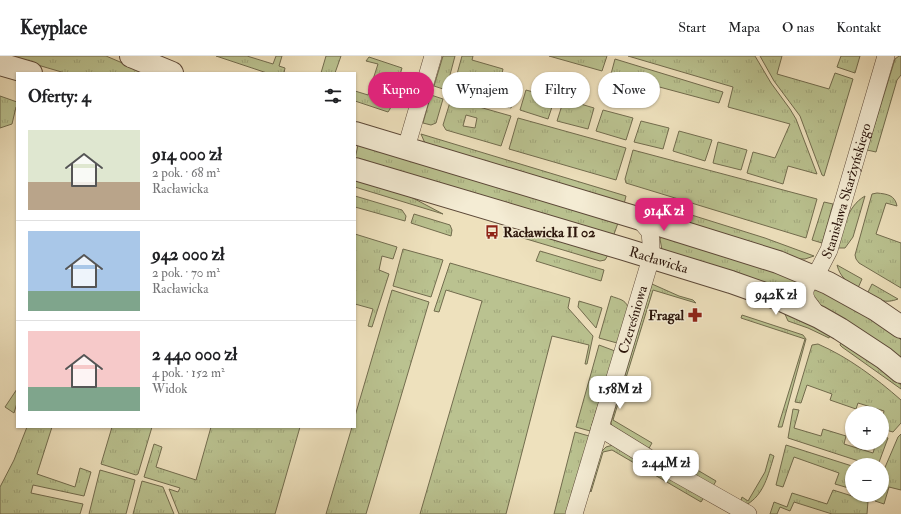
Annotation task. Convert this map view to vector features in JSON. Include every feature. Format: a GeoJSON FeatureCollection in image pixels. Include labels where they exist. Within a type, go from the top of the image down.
{"type":"FeatureCollection","features":[{"type":"Feature","properties":{"kind":"street"},"geometry":{"type":"LineString","coordinates":[[131,56],[170,72]]}},
{"type":"Feature","properties":{"kind":"street"},"geometry":{"type":"LineString","coordinates":[[406,148],[433,56]]}},
{"type":"Feature","properties":{"kind":"street","name":"Stanisława Skarżyńskiego"},"geometry":{"type":"LineString","coordinates":[[819,317],[805,296],[805,290],[808,284],[815,277],[829,250],[886,56]]}},
{"type":"Feature","properties":{"kind":"street"},"geometry":{"type":"LineString","coordinates":[[0,64],[28,72]]}},
{"type":"Feature","properties":{"kind":"street"},"geometry":{"type":"LineString","coordinates":[[356,133],[778,262],[815,277],[875,309],[901,327]]}},
{"type":"Feature","properties":{"kind":"street","name":"Racławicka"},"geometry":{"type":"LineString","coordinates":[[356,169],[651,258],[785,301],[819,317],[866,346],[901,372]]}},
{"type":"Feature","properties":{"kind":"street","name":"Czereśniowa"},"geometry":{"type":"LineString","coordinates":[[574,514],[651,258],[652,244],[650,232],[640,219]]}},
{"type":"Feature","properties":{"kind":"street"},"geometry":{"type":"LineString","coordinates":[[600,428],[647,457],[748,514]]}},
{"type":"Feature","properties":{"kind":"green space"},"geometry":{"type":"Polygon","coordinates":[[[7,56],[106,56],[144,72],[62,72],[7,56]]]}},
{"type":"Feature","properties":{"kind":"green space"},"geometry":{"type":"Polygon","coordinates":[[[216,56],[247,56],[273,64],[276,56],[282,56],[279,66],[285,68],[284,72],[264,72],[216,56]]]}},
{"type":"Feature","properties":{"kind":"green space"},"geometry":{"type":"Polygon","coordinates":[[[326,56],[341,56],[335,72],[321,72],[326,56]]]}},
{"type":"Feature","properties":{"kind":"green space"},"geometry":{"type":"Polygon","coordinates":[[[443,56],[455,56],[451,72],[442,72],[442,89],[434,86],[443,56]]]}},
{"type":"Feature","properties":{"kind":"green space"},"geometry":{"type":"Polygon","coordinates":[[[462,56],[473,56],[472,60],[503,69],[502,72],[458,72],[462,56]]]}},
{"type":"Feature","properties":{"kind":"green space"},"geometry":{"type":"Polygon","coordinates":[[[549,56],[607,56],[602,71],[549,56]]]}},
{"type":"Feature","properties":{"kind":"green space"},"geometry":{"type":"Polygon","coordinates":[[[628,56],[755,56],[771,83],[796,119],[817,174],[788,166],[783,184],[747,173],[753,152],[775,158],[790,124],[728,107],[733,87],[628,56]]]}},
{"type":"Feature","properties":{"kind":"green space"},"geometry":{"type":"Polygon","coordinates":[[[760,56],[782,56],[777,74],[829,89],[835,73],[853,79],[824,176],[822,175],[800,116],[774,81],[760,56]]]}},
{"type":"Feature","properties":{"kind":"green space"},"geometry":{"type":"Polygon","coordinates":[[[841,56],[860,56],[855,73],[837,67],[841,56]]]}},
{"type":"Feature","properties":{"kind":"green space"},"geometry":{"type":"Polygon","coordinates":[[[901,56],[901,75],[897,80],[876,152],[867,150],[895,59],[901,56]]]}},
{"type":"Feature","properties":{"kind":"green space"},"geometry":{"type":"Polygon","coordinates":[[[369,57],[402,68],[401,72],[375,72],[378,64],[366,61],[369,57]]]}},
{"type":"Feature","properties":{"kind":"green space"},"geometry":{"type":"Polygon","coordinates":[[[615,59],[658,72],[612,72],[615,59]]]}},
{"type":"Feature","properties":{"kind":"green space"},"geometry":{"type":"Polygon","coordinates":[[[660,73],[723,92],[719,103],[660,87],[660,73]]]}},
{"type":"Feature","properties":{"kind":"green space"},"geometry":{"type":"Polygon","coordinates":[[[526,90],[531,91],[531,108],[552,108],[548,119],[520,110],[521,108],[523,108],[523,100],[526,90]]]}},
{"type":"Feature","properties":{"kind":"green space"},"geometry":{"type":"Polygon","coordinates":[[[356,91],[368,95],[368,105],[356,101],[356,91]]]}},
{"type":"Feature","properties":{"kind":"green space"},"geometry":{"type":"Polygon","coordinates":[[[0,96],[16,102],[16,107],[12,124],[0,128],[0,96]]]}},
{"type":"Feature","properties":{"kind":"green space"},"geometry":{"type":"Polygon","coordinates":[[[434,96],[442,99],[436,123],[431,125],[423,123],[427,108],[434,108],[434,96]]]}},
{"type":"Feature","properties":{"kind":"green space"},"geometry":{"type":"Polygon","coordinates":[[[590,107],[594,108],[588,129],[557,121],[561,108],[590,107]]]}},
{"type":"Feature","properties":{"kind":"green space"},"geometry":{"type":"Polygon","coordinates":[[[376,108],[390,108],[388,112],[376,108]]]}},
{"type":"Feature","properties":{"kind":"green space"},"geometry":{"type":"Polygon","coordinates":[[[448,108],[483,108],[511,116],[501,146],[446,130],[443,125],[448,108]],[[466,115],[463,126],[475,128],[477,118],[466,115]]]}},
{"type":"Feature","properties":{"kind":"green space"},"geometry":{"type":"Polygon","coordinates":[[[603,110],[633,118],[626,140],[596,131],[603,110]]]}},
{"type":"Feature","properties":{"kind":"green space"},"geometry":{"type":"Polygon","coordinates":[[[518,118],[626,148],[616,180],[509,149],[518,118]]]}},
{"type":"Feature","properties":{"kind":"green space"},"geometry":{"type":"Polygon","coordinates":[[[641,121],[669,128],[663,149],[634,142],[641,121]]]}},
{"type":"Feature","properties":{"kind":"green space"},"geometry":{"type":"Polygon","coordinates":[[[679,131],[712,140],[705,161],[673,151],[679,131]]]}},
{"type":"Feature","properties":{"kind":"green space"},"geometry":{"type":"Polygon","coordinates":[[[421,134],[626,196],[624,204],[428,145],[424,141],[421,134]]]}},
{"type":"Feature","properties":{"kind":"green space"},"geometry":{"type":"Polygon","coordinates":[[[718,142],[747,150],[741,170],[713,163],[718,142]]]}},
{"type":"Feature","properties":{"kind":"green space"},"geometry":{"type":"Polygon","coordinates":[[[358,145],[618,223],[613,237],[356,159],[358,145]]]}},
{"type":"Feature","properties":{"kind":"green space"},"geometry":{"type":"Polygon","coordinates":[[[633,150],[817,199],[806,238],[626,183],[625,179],[633,150]]]}},
{"type":"Feature","properties":{"kind":"green space"},"geometry":{"type":"Polygon","coordinates":[[[356,180],[411,197],[443,214],[356,187],[356,180]]]}},
{"type":"Feature","properties":{"kind":"green space"},"geometry":{"type":"Polygon","coordinates":[[[877,193],[892,197],[896,202],[897,206],[886,203],[876,234],[901,243],[901,288],[859,263],[856,259],[855,255],[872,194],[877,193]]]}},
{"type":"Feature","properties":{"kind":"green space"},"geometry":{"type":"Polygon","coordinates":[[[356,196],[402,210],[406,216],[405,221],[356,207],[356,196]]]}},
{"type":"Feature","properties":{"kind":"green space"},"geometry":{"type":"Polygon","coordinates":[[[865,196],[853,237],[845,248],[838,248],[844,226],[850,212],[865,196]]]}},
{"type":"Feature","properties":{"kind":"green space"},"geometry":{"type":"Polygon","coordinates":[[[650,202],[765,238],[814,256],[805,259],[797,259],[641,209],[643,204],[650,202]]]}},
{"type":"Feature","properties":{"kind":"green space"},"geometry":{"type":"Polygon","coordinates":[[[824,202],[833,204],[822,243],[812,240],[824,202]]]}},
{"type":"Feature","properties":{"kind":"green space"},"geometry":{"type":"Polygon","coordinates":[[[414,214],[450,225],[452,230],[451,236],[411,223],[414,214]]]}},
{"type":"Feature","properties":{"kind":"green space"},"geometry":{"type":"Polygon","coordinates":[[[503,232],[537,235],[608,255],[605,260],[600,261],[503,232]]]}},
{"type":"Feature","properties":{"kind":"green space"},"geometry":{"type":"Polygon","coordinates":[[[356,234],[397,247],[393,259],[382,256],[379,270],[389,274],[372,327],[368,326],[373,309],[356,304],[356,234]]]}},
{"type":"Feature","properties":{"kind":"green space"},"geometry":{"type":"Polygon","coordinates":[[[662,236],[765,268],[800,282],[798,296],[662,250],[660,239],[662,236]]]}},
{"type":"Feature","properties":{"kind":"green space"},"geometry":{"type":"Polygon","coordinates":[[[403,249],[443,260],[431,297],[393,286],[403,249]]]}},
{"type":"Feature","properties":{"kind":"green space"},"geometry":{"type":"Polygon","coordinates":[[[540,251],[604,270],[601,281],[536,261],[540,251]]]}},
{"type":"Feature","properties":{"kind":"green space"},"geometry":{"type":"Polygon","coordinates":[[[450,263],[570,298],[568,308],[593,336],[587,364],[585,364],[589,345],[552,336],[506,514],[420,514],[482,301],[446,290],[439,312],[434,311],[450,263]]]}},
{"type":"Feature","properties":{"kind":"green space"},"geometry":{"type":"Polygon","coordinates":[[[837,265],[862,279],[858,288],[844,279],[837,265]]]}},
{"type":"Feature","properties":{"kind":"green space"},"geometry":{"type":"Polygon","coordinates":[[[652,284],[679,296],[693,300],[696,303],[653,290],[613,420],[652,443],[648,450],[612,426],[611,423],[652,284]]]}},
{"type":"Feature","properties":{"kind":"green space"},"geometry":{"type":"Polygon","coordinates":[[[872,284],[898,299],[890,301],[878,300],[867,294],[872,284]]]}},
{"type":"Feature","properties":{"kind":"green space"},"geometry":{"type":"Polygon","coordinates":[[[812,289],[816,289],[858,311],[897,336],[901,340],[901,360],[823,309],[812,294],[812,289]]]}},
{"type":"Feature","properties":{"kind":"green space"},"geometry":{"type":"Polygon","coordinates":[[[392,290],[429,302],[366,514],[326,514],[352,428],[356,428],[356,413],[392,290]]]}},
{"type":"Feature","properties":{"kind":"green space"},"geometry":{"type":"Polygon","coordinates":[[[611,296],[623,301],[628,307],[617,343],[599,338],[611,296]]]}},
{"type":"Feature","properties":{"kind":"green space"},"geometry":{"type":"Polygon","coordinates":[[[579,301],[602,308],[596,328],[578,307],[579,301]]]}},
{"type":"Feature","properties":{"kind":"green space"},"geometry":{"type":"Polygon","coordinates":[[[784,312],[796,316],[830,335],[829,338],[788,321],[784,312]]]}},
{"type":"Feature","properties":{"kind":"green space"},"geometry":{"type":"Polygon","coordinates":[[[742,315],[803,335],[806,339],[782,427],[778,427],[805,339],[741,318],[742,315]]]}},
{"type":"Feature","properties":{"kind":"green space"},"geometry":{"type":"Polygon","coordinates":[[[841,342],[887,373],[901,385],[901,389],[842,347],[840,345],[841,342]]]}},
{"type":"Feature","properties":{"kind":"green space"},"geometry":{"type":"Polygon","coordinates":[[[818,344],[840,355],[882,384],[901,400],[901,423],[893,432],[889,431],[889,406],[868,406],[858,403],[857,406],[847,406],[830,400],[832,394],[807,385],[801,403],[795,402],[812,345],[818,344]]]}},
{"type":"Feature","properties":{"kind":"green space"},"geometry":{"type":"Polygon","coordinates":[[[599,345],[615,351],[590,431],[576,427],[599,345]]]}},
{"type":"Feature","properties":{"kind":"green space"},"geometry":{"type":"Polygon","coordinates":[[[16,390],[16,406],[14,413],[5,407],[16,390]]]}},
{"type":"Feature","properties":{"kind":"green space"},"geometry":{"type":"Polygon","coordinates":[[[793,409],[799,410],[794,428],[821,436],[823,429],[845,436],[845,450],[863,450],[873,453],[874,450],[884,450],[881,458],[849,458],[788,438],[793,409]]]}},
{"type":"Feature","properties":{"kind":"green space"},"geometry":{"type":"Polygon","coordinates":[[[27,428],[52,428],[37,474],[75,487],[80,468],[91,472],[84,496],[33,485],[31,493],[83,504],[80,514],[0,514],[0,487],[14,460],[27,428]]]}},
{"type":"Feature","properties":{"kind":"green space"},"geometry":{"type":"Polygon","coordinates":[[[112,428],[152,428],[138,474],[136,475],[101,464],[112,428]]]}},
{"type":"Feature","properties":{"kind":"green space"},"geometry":{"type":"Polygon","coordinates":[[[211,428],[300,428],[275,514],[179,514],[169,489],[178,492],[180,488],[144,477],[154,444],[162,447],[156,467],[196,480],[211,428]]]}},
{"type":"Feature","properties":{"kind":"green space"},"geometry":{"type":"Polygon","coordinates":[[[575,432],[589,436],[568,514],[554,514],[575,432]]]}},
{"type":"Feature","properties":{"kind":"green space"},"geometry":{"type":"Polygon","coordinates":[[[901,434],[901,490],[889,487],[889,458],[898,437],[901,434]]]}},
{"type":"Feature","properties":{"kind":"green space"},"geometry":{"type":"Polygon","coordinates":[[[613,445],[705,496],[701,502],[612,450],[603,452],[591,492],[590,491],[601,452],[606,447],[613,445]]]}},
{"type":"Feature","properties":{"kind":"green space"},"geometry":{"type":"Polygon","coordinates":[[[786,445],[845,464],[845,487],[835,484],[839,473],[794,457],[783,487],[776,485],[786,445]]]}},
{"type":"Feature","properties":{"kind":"green space"},"geometry":{"type":"Polygon","coordinates":[[[770,454],[774,456],[761,490],[752,501],[746,505],[740,504],[742,497],[748,501],[765,472],[770,454]]]}},
{"type":"Feature","properties":{"kind":"green space"},"geometry":{"type":"Polygon","coordinates":[[[677,458],[716,481],[712,488],[673,464],[677,458]]]}},
{"type":"Feature","properties":{"kind":"green space"},"geometry":{"type":"Polygon","coordinates":[[[100,470],[135,480],[126,514],[89,514],[100,470]]]}},
{"type":"Feature","properties":{"kind":"green space"},"geometry":{"type":"Polygon","coordinates":[[[142,481],[163,487],[174,514],[133,514],[142,481]]]}},
{"type":"Feature","properties":{"kind":"green space"},"geometry":{"type":"Polygon","coordinates":[[[833,490],[845,494],[845,502],[868,502],[867,514],[832,514],[794,502],[790,511],[780,507],[777,514],[770,514],[774,502],[787,507],[792,493],[827,504],[833,490]]]}},
{"type":"Feature","properties":{"kind":"place","name":"Racławicka II 02"},"geometry":{"type":"Point","coordinates":[492,232]}},
{"type":"Feature","properties":{"kind":"place","name":"Fragal"},"geometry":{"type":"Point","coordinates":[695,315]}}]}
